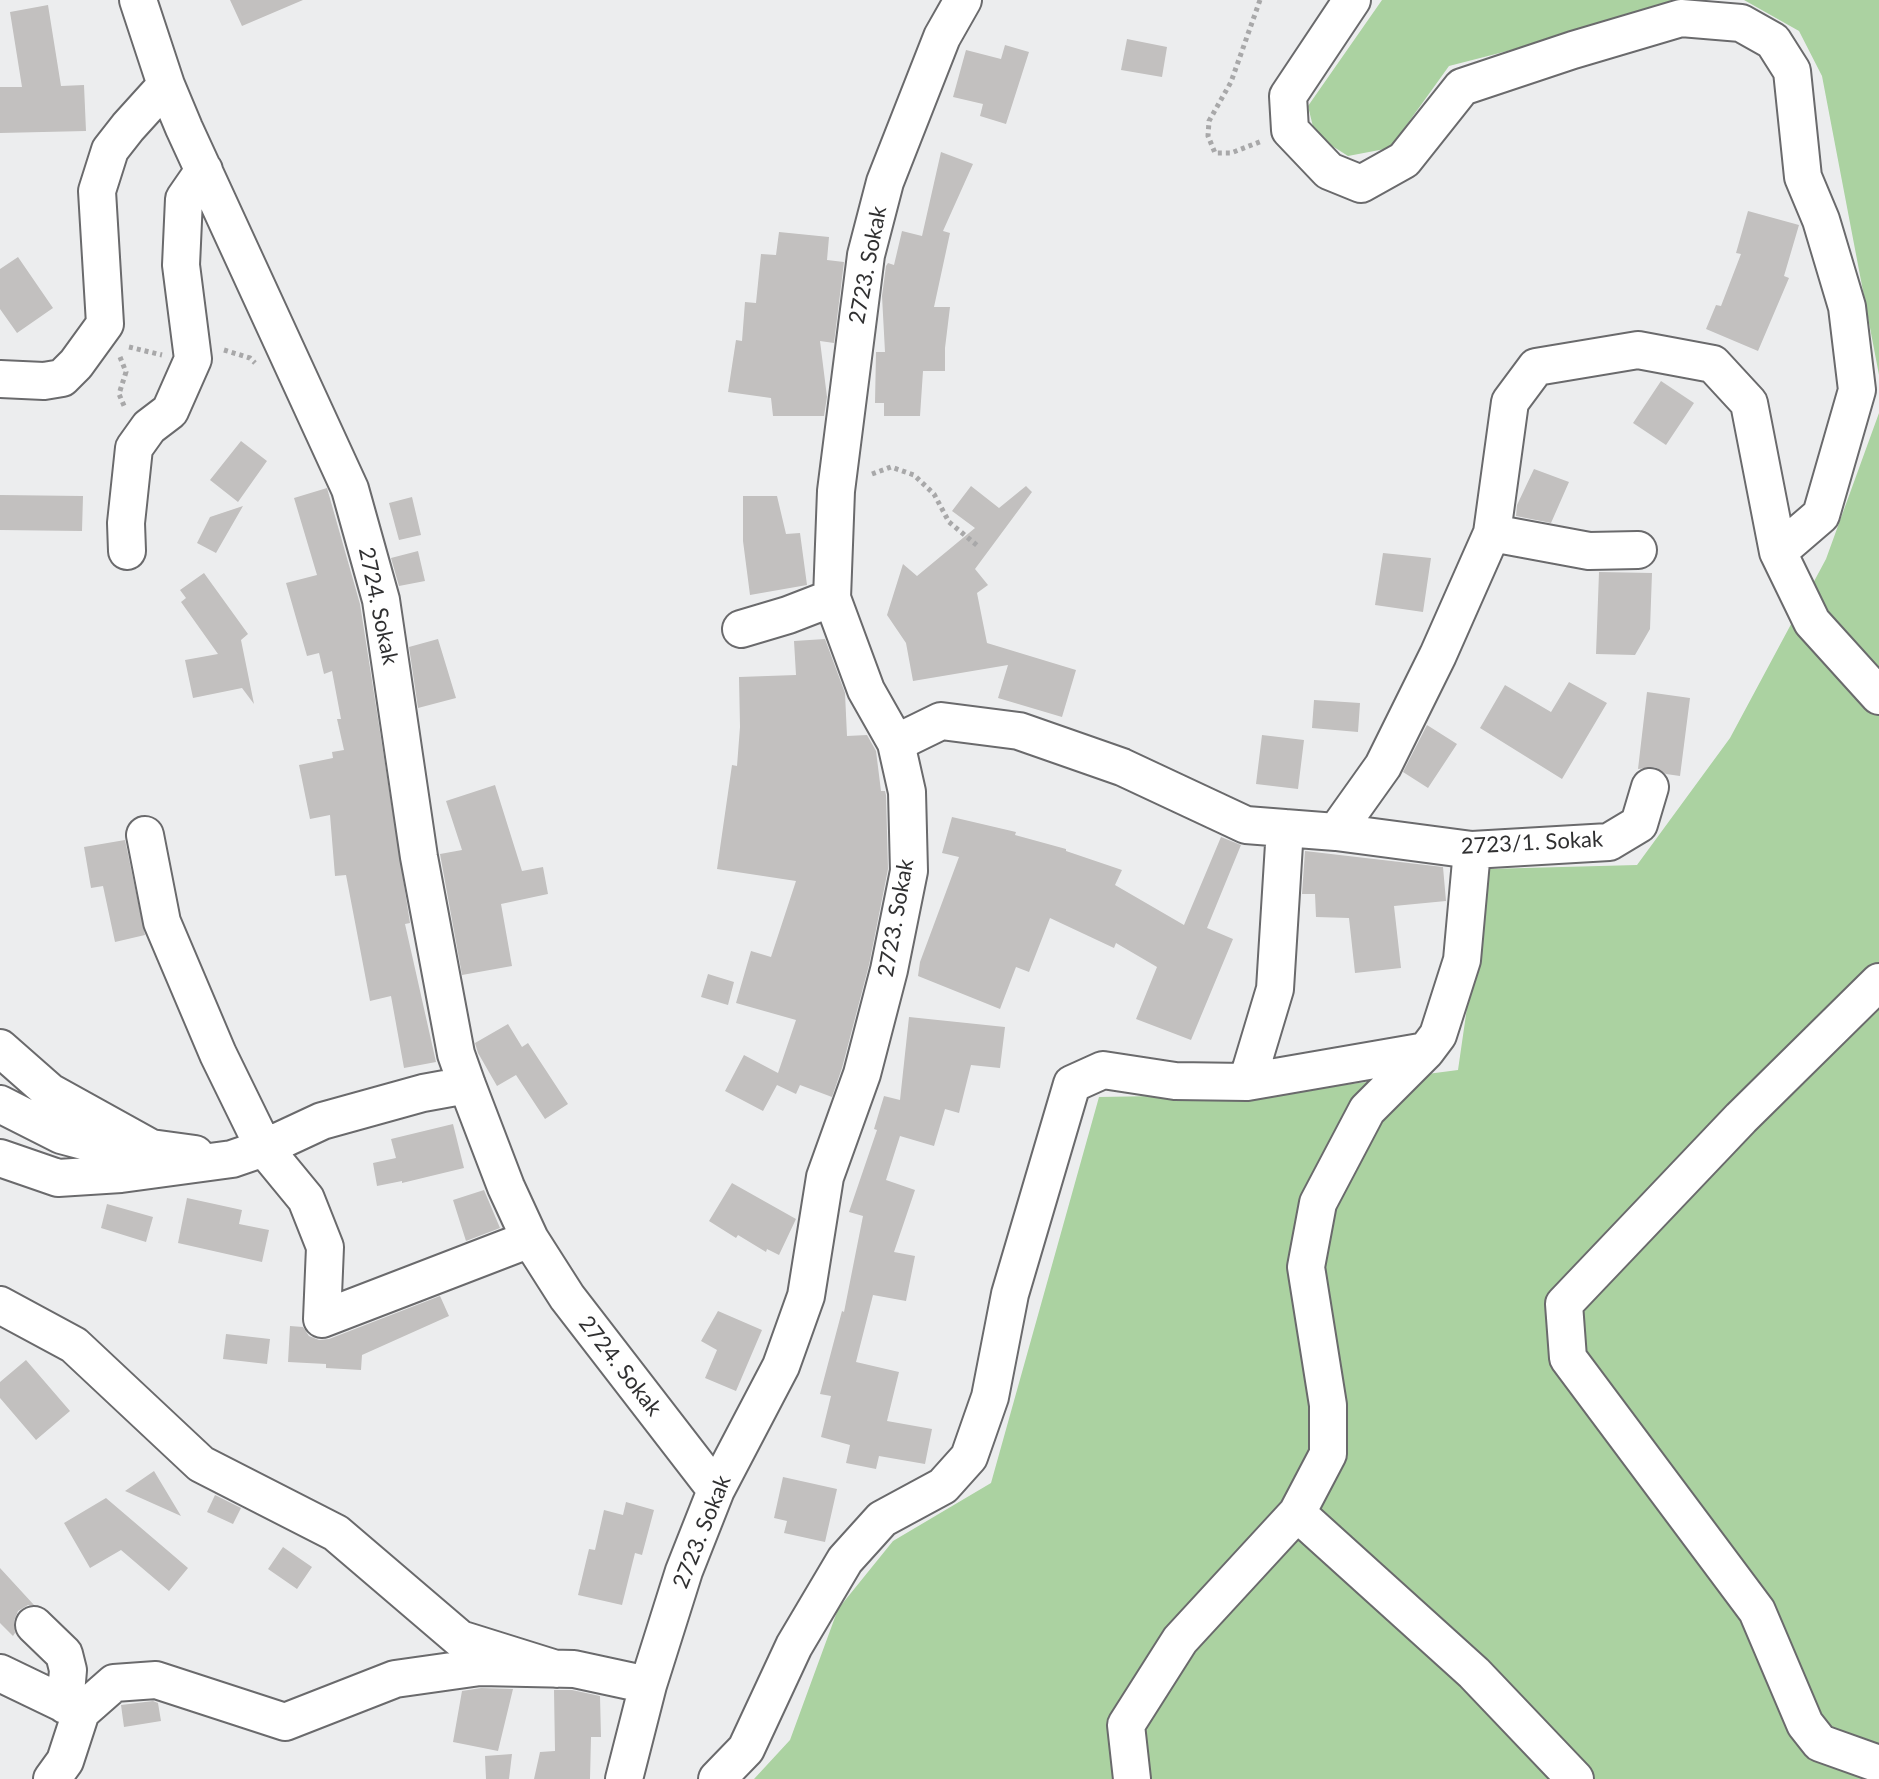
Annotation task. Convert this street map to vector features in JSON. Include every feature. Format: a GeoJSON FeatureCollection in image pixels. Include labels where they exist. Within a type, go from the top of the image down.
{"type":"FeatureCollection","features":[{"type":"Feature","properties":{"kind":"street","name":"2724. Sokak"},"geometry":{"type":"LineString","coordinates":[[138,0],[166,85],[350,489],[381,600],[419,857],[456,1054],[506,1187],[530,1239],[567,1297],[716,1490]]}},
{"type":"Feature","properties":{"kind":"street"},"geometry":{"type":"LineString","coordinates":[[942,0],[942,37]]}},
{"type":"Feature","properties":{"kind":"street","name":"2723. Sokak"},"geometry":{"type":"LineString","coordinates":[[624,1779],[648,1685],[684,1571],[716,1490],[781,1366],[806,1296],[825,1177],[862,1074],[889,970],[909,871],[907,792],[896,743],[866,690],[832,598],[836,491],[866,255],[885,182],[942,37],[963,0]]}},
{"type":"Feature","properties":{"kind":"street"},"geometry":{"type":"LineString","coordinates":[[1352,0],[1288,96],[1290,130],[1329,171],[1361,184],[1404,160],[1462,87],[1681,18],[1741,23],[1773,41],[1792,71],[1803,177],[1821,220],[1847,307],[1857,390],[1821,515],[1778,552]]}},
{"type":"Feature","properties":{"kind":"street"},"geometry":{"type":"LineString","coordinates":[[0,379],[44,381],[62,378],[105,324],[97,191],[110,150],[166,85]]}},
{"type":"Feature","properties":{"kind":"street"},"geometry":{"type":"LineString","coordinates":[[127,551],[126,523],[134,448],[149,427],[170,411],[193,359],[181,265],[184,199],[204,170]]}},
{"type":"Feature","properties":{"kind":"street"},"geometry":{"type":"LineString","coordinates":[[1336,832],[1383,766],[1438,655],[1492,533],[1510,402],[1536,367],[1638,350],[1713,364],[1749,403],[1778,552],[1812,622],[1879,696]]}},
{"type":"Feature","properties":{"kind":"street"},"geometry":{"type":"LineString","coordinates":[[1492,533],[1589,551],[1638,550]]}},
{"type":"Feature","properties":{"kind":"street"},"geometry":{"type":"LineString","coordinates":[[741,629],[832,598]]}},
{"type":"Feature","properties":{"kind":"street","name":"2723/1. Sokak"},"geometry":{"type":"LineString","coordinates":[[896,743],[941,721],[1019,731],[1122,767],[1246,825],[1336,832],[1472,850],[1609,842],[1639,824],[1650,787]]}},
{"type":"Feature","properties":{"kind":"street"},"geometry":{"type":"LineString","coordinates":[[1247,1082],[1275,989],[1285,828]]}},
{"type":"Feature","properties":{"kind":"street"},"geometry":{"type":"LineString","coordinates":[[145,835],[162,922],[218,1054],[248,1154]]}},
{"type":"Feature","properties":{"kind":"street"},"geometry":{"type":"LineString","coordinates":[[1132,1779],[1126,1725],[1180,1640],[1297,1513],[1328,1454],[1328,1405],[1306,1267],[1318,1203],[1367,1110],[1438,1035],[1462,960],[1472,850]]}},
{"type":"Feature","properties":{"kind":"street"},"geometry":{"type":"LineString","coordinates":[[1879,982],[1741,1118],[1564,1304],[1568,1358],[1757,1611],[1805,1724],[1820,1743],[1879,1764]]}},
{"type":"Feature","properties":{"kind":"street"},"geometry":{"type":"LineString","coordinates":[[0,1048],[50,1092],[151,1148]]}},
{"type":"Feature","properties":{"kind":"street"},"geometry":{"type":"LineString","coordinates":[[717,1779],[746,1749],[794,1646],[845,1560],[882,1519],[943,1486],[969,1457],[990,1397],[1010,1294],[1072,1084],[1103,1070],[1175,1081],[1247,1082],[1426,1051]]}},
{"type":"Feature","properties":{"kind":"street"},"geometry":{"type":"LineString","coordinates":[[0,1158],[58,1178],[121,1174],[248,1154],[322,1121],[423,1093],[467,1085]]}},
{"type":"Feature","properties":{"kind":"street"},"geometry":{"type":"LineString","coordinates":[[0,1104],[61,1135],[110,1148],[248,1154],[306,1199],[325,1247],[322,1319],[530,1239]]}},
{"type":"Feature","properties":{"kind":"street"},"geometry":{"type":"LineString","coordinates":[[0,1305],[74,1345],[201,1464],[336,1533],[460,1639],[556,1669]]}},
{"type":"Feature","properties":{"kind":"street"},"geometry":{"type":"LineString","coordinates":[[1297,1513],[1474,1673],[1550,1749],[1575,1779]]}},
{"type":"Feature","properties":{"kind":"street"},"geometry":{"type":"LineString","coordinates":[[34,1625],[64,1654],[73,1708],[65,1761],[52,1779]]}},
{"type":"Feature","properties":{"kind":"street"},"geometry":{"type":"LineString","coordinates":[[73,1708],[114,1683],[156,1680],[285,1722],[395,1679],[480,1667],[574,1669],[648,1685]]}},
{"type":"Feature","properties":{"kind":"street"},"geometry":{"type":"LineString","coordinates":[[0,1673],[73,1708]]}},
{"type":"Feature","properties":{"kind":"path"},"geometry":{"type":"LineString","coordinates":[[1260,0],[1231,82],[1209,121],[1208,136],[1215,153],[1231,153],[1290,130]]}},
{"type":"Feature","properties":{"kind":"path"},"geometry":{"type":"LineString","coordinates":[[149,427],[125,408],[119,394],[126,372],[115,343],[141,351],[193,359],[213,346],[250,358],[261,368]]}},
{"type":"Feature","properties":{"kind":"path"},"geometry":{"type":"LineString","coordinates":[[841,454],[873,475],[891,467],[914,475],[934,494],[949,522],[979,547]]}},
{"type":"Feature","properties":{"kind":"green space"},"geometry":{"type":"Polygon","coordinates":[[[1382,0],[1706,0],[1449,66],[1390,148],[1348,156],[1315,135],[1308,106],[1382,0]]]}},
{"type":"Feature","properties":{"kind":"green space"},"geometry":{"type":"Polygon","coordinates":[[[1744,0],[1879,0],[1879,375],[1822,76],[1799,31],[1744,0]]]}},
{"type":"Feature","properties":{"kind":"green space"},"geometry":{"type":"Polygon","coordinates":[[[1879,413],[1879,1779],[754,1779],[790,1740],[838,1609],[893,1541],[991,1483],[1099,1097],[1274,1094],[1458,1070],[1487,869],[1637,865],[1730,738],[1826,559],[1879,413]]]}},
{"type":"Feature","properties":{"kind":"building"},"geometry":{"type":"Polygon","coordinates":[[[230,0],[303,0],[242,26],[230,0]]]}},
{"type":"Feature","properties":{"kind":"building"},"geometry":{"type":"Polygon","coordinates":[[[48,5],[61,86],[84,85],[86,131],[0,133],[0,87],[22,87],[10,12],[48,5]]]}},
{"type":"Feature","properties":{"kind":"building"},"geometry":{"type":"Polygon","coordinates":[[[1127,39],[1167,47],[1162,77],[1121,70],[1127,39]]]}},
{"type":"Feature","properties":{"kind":"building"},"geometry":{"type":"Polygon","coordinates":[[[1005,45],[1029,52],[1006,124],[980,116],[983,104],[953,97],[966,50],[1001,59],[1005,45]]]}},
{"type":"Feature","properties":{"kind":"building"},"geometry":{"type":"Polygon","coordinates":[[[941,152],[973,164],[943,231],[950,233],[934,307],[950,307],[945,371],[923,371],[920,416],[884,416],[884,403],[875,403],[876,352],[885,352],[882,296],[886,266],[888,263],[894,265],[902,231],[922,236],[941,152]]]}},
{"type":"Feature","properties":{"kind":"building"},"geometry":{"type":"Polygon","coordinates":[[[1748,211],[1799,225],[1784,276],[1789,278],[1758,351],[1706,329],[1716,305],[1721,306],[1741,254],[1736,253],[1748,211]]]}},
{"type":"Feature","properties":{"kind":"building"},"geometry":{"type":"Polygon","coordinates":[[[779,232],[829,237],[827,260],[844,262],[834,343],[820,341],[827,397],[824,416],[773,416],[771,398],[728,392],[736,340],[742,341],[745,302],[756,303],[761,254],[776,255],[779,232]]]}},
{"type":"Feature","properties":{"kind":"building"},"geometry":{"type":"Polygon","coordinates":[[[18,257],[53,308],[17,333],[0,309],[0,269],[18,257]]]}},
{"type":"Feature","properties":{"kind":"building"},"geometry":{"type":"Polygon","coordinates":[[[1661,381],[1694,403],[1666,445],[1633,423],[1661,381]]]}},
{"type":"Feature","properties":{"kind":"building"},"geometry":{"type":"Polygon","coordinates":[[[241,441],[267,461],[238,502],[210,480],[241,441]]]}},
{"type":"Feature","properties":{"kind":"building"},"geometry":{"type":"Polygon","coordinates":[[[1534,469],[1569,482],[1551,523],[1516,516],[1517,505],[1534,469]]]}},
{"type":"Feature","properties":{"kind":"building"},"geometry":{"type":"Polygon","coordinates":[[[971,486],[999,508],[1026,486],[1032,492],[975,569],[988,585],[977,593],[987,643],[1076,670],[1062,717],[998,698],[1008,665],[913,681],[906,643],[887,615],[903,564],[917,576],[975,528],[952,511],[971,486]]]}},
{"type":"Feature","properties":{"kind":"building"},"geometry":{"type":"Polygon","coordinates":[[[327,488],[360,604],[410,923],[405,924],[436,1062],[404,1068],[391,996],[370,1001],[346,875],[335,876],[330,815],[310,819],[299,765],[333,758],[332,752],[344,750],[332,671],[324,674],[319,653],[307,656],[286,583],[317,575],[294,498],[327,488]]]}},
{"type":"Feature","properties":{"kind":"building"},"geometry":{"type":"Polygon","coordinates":[[[0,495],[83,496],[82,531],[0,530],[0,495]]]}},
{"type":"Feature","properties":{"kind":"building"},"geometry":{"type":"Polygon","coordinates":[[[743,496],[777,496],[786,534],[800,533],[807,585],[750,595],[743,541],[743,496]]]}},
{"type":"Feature","properties":{"kind":"building"},"geometry":{"type":"Polygon","coordinates":[[[412,497],[421,535],[399,540],[389,503],[412,497]]]}},
{"type":"Feature","properties":{"kind":"building"},"geometry":{"type":"Polygon","coordinates":[[[243,506],[216,553],[197,543],[210,517],[243,506]]]}},
{"type":"Feature","properties":{"kind":"building"},"geometry":{"type":"Polygon","coordinates":[[[418,551],[425,581],[399,586],[391,558],[418,551]]]}},
{"type":"Feature","properties":{"kind":"building"},"geometry":{"type":"Polygon","coordinates":[[[1383,553],[1431,558],[1423,612],[1375,605],[1383,553]]]}},
{"type":"Feature","properties":{"kind":"building"},"geometry":{"type":"Polygon","coordinates":[[[1599,572],[1652,573],[1650,629],[1635,655],[1596,654],[1599,572]]]}},
{"type":"Feature","properties":{"kind":"building"},"geometry":{"type":"Polygon","coordinates":[[[204,573],[248,634],[241,640],[254,704],[242,688],[193,698],[185,660],[218,654],[181,602],[186,598],[180,590],[204,573]]]}},
{"type":"Feature","properties":{"kind":"building"},"geometry":{"type":"Polygon","coordinates":[[[438,639],[456,698],[418,708],[409,647],[438,639]]]}},
{"type":"Feature","properties":{"kind":"building"},"geometry":{"type":"Polygon","coordinates":[[[825,639],[845,693],[847,736],[867,735],[876,751],[881,791],[885,791],[886,795],[888,869],[869,965],[832,1097],[800,1085],[796,1094],[777,1085],[763,1111],[725,1091],[744,1055],[778,1073],[796,1020],[736,1003],[751,951],[771,957],[796,881],[717,869],[732,765],[737,766],[739,677],[796,675],[794,641],[825,639]]]}},
{"type":"Feature","properties":{"kind":"building"},"geometry":{"type":"Polygon","coordinates":[[[1569,682],[1607,703],[1562,779],[1480,728],[1505,685],[1551,712],[1569,682]]]}},
{"type":"Feature","properties":{"kind":"building"},"geometry":{"type":"Polygon","coordinates":[[[1647,692],[1690,698],[1680,776],[1666,774],[1655,767],[1638,769],[1647,692]]]}},
{"type":"Feature","properties":{"kind":"building"},"geometry":{"type":"Polygon","coordinates":[[[1314,700],[1360,703],[1358,732],[1312,728],[1314,700]]]}},
{"type":"Feature","properties":{"kind":"building"},"geometry":{"type":"Polygon","coordinates":[[[1427,725],[1457,744],[1428,788],[1403,772],[1427,725]]]}},
{"type":"Feature","properties":{"kind":"building"},"geometry":{"type":"Polygon","coordinates":[[[1262,735],[1304,740],[1298,789],[1256,784],[1262,735]]]}},
{"type":"Feature","properties":{"kind":"building"},"geometry":{"type":"Polygon","coordinates":[[[495,785],[522,871],[543,867],[548,894],[501,904],[512,966],[462,975],[440,854],[462,850],[446,801],[495,785]]]}},
{"type":"Feature","properties":{"kind":"building"},"geometry":{"type":"Polygon","coordinates":[[[952,817],[1016,832],[1015,835],[1066,849],[1122,870],[1115,885],[1184,925],[1221,837],[1241,845],[1207,928],[1233,939],[1191,1040],[1136,1019],[1157,967],[1116,943],[1114,948],[1050,918],[1029,972],[1016,967],[1000,1009],[918,976],[920,962],[959,857],[942,853],[952,817]]]}},
{"type":"Feature","properties":{"kind":"building"},"geometry":{"type":"Polygon","coordinates":[[[125,840],[145,935],[115,942],[103,886],[91,888],[84,847],[125,840]]]}},
{"type":"Feature","properties":{"kind":"building"},"geometry":{"type":"Polygon","coordinates":[[[1305,851],[1443,867],[1446,901],[1394,906],[1401,968],[1355,973],[1349,918],[1316,917],[1315,894],[1302,894],[1305,851]]]}},
{"type":"Feature","properties":{"kind":"building"},"geometry":{"type":"Polygon","coordinates":[[[708,974],[734,982],[728,1005],[701,997],[708,974]]]}},
{"type":"Feature","properties":{"kind":"building"},"geometry":{"type":"Polygon","coordinates":[[[909,1017],[1005,1027],[1000,1068],[971,1065],[959,1113],[945,1109],[934,1146],[900,1136],[886,1180],[915,1190],[894,1252],[915,1256],[906,1301],[873,1295],[856,1362],[899,1372],[887,1421],[932,1429],[925,1464],[879,1456],[876,1469],[846,1463],[850,1445],[821,1437],[831,1396],[820,1394],[844,1312],[863,1216],[849,1212],[877,1130],[874,1129],[884,1096],[900,1100],[909,1017]]]}},
{"type":"Feature","properties":{"kind":"building"},"geometry":{"type":"Polygon","coordinates":[[[508,1024],[522,1047],[528,1043],[568,1104],[545,1119],[516,1075],[497,1086],[478,1053],[475,1043],[508,1024]]]}},
{"type":"Feature","properties":{"kind":"building"},"geometry":{"type":"Polygon","coordinates":[[[453,1124],[464,1168],[377,1186],[373,1163],[396,1158],[391,1139],[453,1124]]]}},
{"type":"Feature","properties":{"kind":"building"},"geometry":{"type":"Polygon","coordinates":[[[732,1183],[796,1219],[779,1255],[767,1249],[766,1252],[738,1235],[736,1238],[709,1221],[732,1183]]]}},
{"type":"Feature","properties":{"kind":"building"},"geometry":{"type":"Polygon","coordinates":[[[484,1190],[500,1228],[466,1241],[453,1200],[484,1190]]]}},
{"type":"Feature","properties":{"kind":"building"},"geometry":{"type":"Polygon","coordinates":[[[187,1198],[242,1210],[239,1224],[269,1230],[262,1262],[178,1243],[187,1198]]]}},
{"type":"Feature","properties":{"kind":"building"},"geometry":{"type":"Polygon","coordinates":[[[107,1204],[153,1217],[146,1242],[101,1228],[107,1204]]]}},
{"type":"Feature","properties":{"kind":"building"},"geometry":{"type":"Polygon","coordinates":[[[440,1296],[449,1316],[362,1355],[361,1370],[288,1362],[290,1326],[303,1327],[309,1336],[319,1340],[329,1339],[440,1296]]]}},
{"type":"Feature","properties":{"kind":"building"},"geometry":{"type":"Polygon","coordinates":[[[718,1311],[762,1330],[736,1391],[705,1378],[717,1350],[701,1341],[718,1311]]]}},
{"type":"Feature","properties":{"kind":"building"},"geometry":{"type":"Polygon","coordinates":[[[226,1334],[270,1339],[267,1364],[223,1359],[226,1334]]]}},
{"type":"Feature","properties":{"kind":"building"},"geometry":{"type":"Polygon","coordinates":[[[26,1360],[70,1411],[36,1440],[0,1398],[0,1382],[26,1360]]]}},
{"type":"Feature","properties":{"kind":"building"},"geometry":{"type":"Polygon","coordinates":[[[154,1471],[181,1516],[125,1491],[154,1471]]]}},
{"type":"Feature","properties":{"kind":"building"},"geometry":{"type":"Polygon","coordinates":[[[783,1477],[837,1489],[825,1542],[784,1533],[787,1521],[774,1518],[783,1477]]]}},
{"type":"Feature","properties":{"kind":"building"},"geometry":{"type":"Polygon","coordinates":[[[215,1495],[241,1508],[233,1524],[207,1512],[215,1495]]]}},
{"type":"Feature","properties":{"kind":"building"},"geometry":{"type":"Polygon","coordinates":[[[106,1498],[188,1568],[169,1591],[121,1550],[90,1568],[64,1523],[106,1498]]]}},
{"type":"Feature","properties":{"kind":"building"},"geometry":{"type":"Polygon","coordinates":[[[626,1502],[654,1510],[642,1555],[635,1553],[622,1605],[578,1595],[589,1549],[595,1550],[604,1510],[623,1515],[626,1502]]]}},
{"type":"Feature","properties":{"kind":"building"},"geometry":{"type":"Polygon","coordinates":[[[283,1547],[312,1567],[297,1589],[268,1569],[283,1547]]]}},
{"type":"Feature","properties":{"kind":"building"},"geometry":{"type":"Polygon","coordinates":[[[0,1568],[34,1605],[18,1611],[13,1636],[0,1623],[0,1568]]]}},
{"type":"Feature","properties":{"kind":"building"},"geometry":{"type":"Polygon","coordinates":[[[513,1689],[498,1751],[453,1742],[462,1691],[513,1689]]]}},
{"type":"Feature","properties":{"kind":"building"},"geometry":{"type":"Polygon","coordinates":[[[554,1690],[600,1696],[601,1737],[591,1737],[590,1779],[534,1779],[540,1752],[555,1751],[554,1690]]]}},
{"type":"Feature","properties":{"kind":"building"},"geometry":{"type":"Polygon","coordinates":[[[158,1703],[161,1721],[124,1727],[121,1705],[158,1703]]]}},
{"type":"Feature","properties":{"kind":"building"},"geometry":{"type":"Polygon","coordinates":[[[512,1754],[509,1779],[486,1779],[485,1756],[512,1754]]]}}]}
